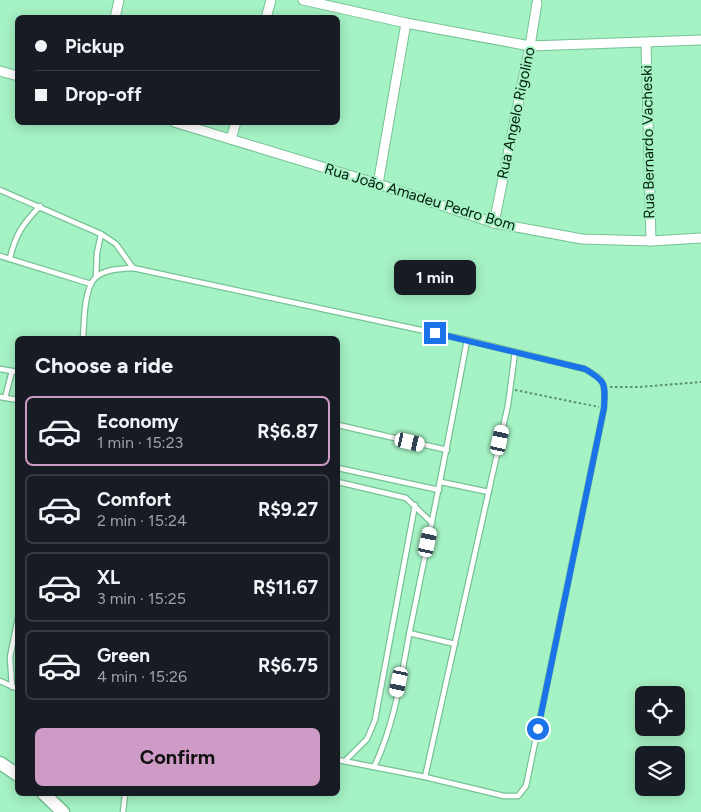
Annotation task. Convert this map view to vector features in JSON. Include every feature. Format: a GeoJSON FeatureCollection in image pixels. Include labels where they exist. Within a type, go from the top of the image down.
{"type":"FeatureCollection","features":[{"type":"Feature","properties":{"kind":"street"},"geometry":{"type":"LineString","coordinates":[[116,15],[119,0]]}},
{"type":"Feature","properties":{"kind":"street"},"geometry":{"type":"LineString","coordinates":[[267,15],[271,0]]}},
{"type":"Feature","properties":{"kind":"street"},"geometry":{"type":"LineString","coordinates":[[303,0],[406,24],[530,46],[701,40]]}},
{"type":"Feature","properties":{"kind":"street","name":"Rua Angelo Rigolino"},"geometry":{"type":"LineString","coordinates":[[494,223],[537,3]]}},
{"type":"Feature","properties":{"kind":"street"},"geometry":{"type":"LineString","coordinates":[[378,184],[406,24]]}},
{"type":"Feature","properties":{"kind":"street","name":"Rua Bernardo Vacheski"},"geometry":{"type":"LineString","coordinates":[[646,43],[651,241]]}},
{"type":"Feature","properties":{"kind":"street"},"geometry":{"type":"LineString","coordinates":[[0,71],[15,75]]}},
{"type":"Feature","properties":{"kind":"street","name":"Rua João Amadeu Pedro Bom"},"geometry":{"type":"LineString","coordinates":[[184,125],[378,184],[494,223],[582,239],[651,241],[701,238]]}},
{"type":"Feature","properties":{"kind":"street"},"geometry":{"type":"LineString","coordinates":[[231,139],[235,125]]}},
{"type":"Feature","properties":{"kind":"street"},"geometry":{"type":"LineString","coordinates":[[0,763],[15,773]]}},
{"type":"Feature","properties":{"kind":"street"},"geometry":{"type":"LineString","coordinates":[[46,796],[63,812]]}},
{"type":"Feature","properties":{"kind":"lane"},"geometry":{"type":"LineString","coordinates":[[0,190],[101,234],[116,244],[132,268]]}},
{"type":"Feature","properties":{"kind":"lane"},"geometry":{"type":"LineString","coordinates":[[10,258],[21,226],[40,206]]}},
{"type":"Feature","properties":{"kind":"lane"},"geometry":{"type":"LineString","coordinates":[[96,277],[97,252],[101,234]]}},
{"type":"Feature","properties":{"kind":"lane"},"geometry":{"type":"LineString","coordinates":[[0,256],[91,284]]}},
{"type":"Feature","properties":{"kind":"lane"},"geometry":{"type":"LineString","coordinates":[[83,336],[88,296],[91,284],[96,277],[112,270],[132,268],[467,340],[585,369],[599,377],[605,387],[604,408],[526,786],[518,796],[504,796],[425,777],[340,760]]}},
{"type":"Feature","properties":{"kind":"lane"},"geometry":{"type":"LineString","coordinates":[[374,767],[382,750],[392,716],[441,482],[467,340]]}},
{"type":"Feature","properties":{"kind":"lane"},"geometry":{"type":"LineString","coordinates":[[425,777],[489,492],[510,389],[515,352]]}},
{"type":"Feature","properties":{"kind":"lane"},"geometry":{"type":"LineString","coordinates":[[0,369],[15,371],[3,397]]}},
{"type":"Feature","properties":{"kind":"lane"},"geometry":{"type":"LineString","coordinates":[[340,425],[447,450]]}},
{"type":"Feature","properties":{"kind":"lane"},"geometry":{"type":"LineString","coordinates":[[340,468],[439,490]]}},
{"type":"Feature","properties":{"kind":"lane"},"geometry":{"type":"LineString","coordinates":[[340,482],[406,498],[432,523]]}},
{"type":"Feature","properties":{"kind":"lane"},"geometry":{"type":"LineString","coordinates":[[441,482],[489,492]]}},
{"type":"Feature","properties":{"kind":"lane"},"geometry":{"type":"LineString","coordinates":[[345,761],[367,739],[375,720],[415,505]]}},
{"type":"Feature","properties":{"kind":"lane"},"geometry":{"type":"LineString","coordinates":[[12,687],[10,657],[15,633]]}},
{"type":"Feature","properties":{"kind":"lane"},"geometry":{"type":"LineString","coordinates":[[409,633],[455,644]]}},
{"type":"Feature","properties":{"kind":"lane"},"geometry":{"type":"LineString","coordinates":[[0,681],[15,688]]}},
{"type":"Feature","properties":{"kind":"lane"},"geometry":{"type":"LineString","coordinates":[[123,812],[125,796]]}},
{"type":"Feature","properties":{"kind":"path"},"geometry":{"type":"LineString","coordinates":[[605,387],[639,387],[701,382]]}},
{"type":"Feature","properties":{"kind":"path"},"geometry":{"type":"LineString","coordinates":[[510,389],[604,408]]}},
{"type":"Feature","properties":{"kind":"route"},"geometry":{"type":"LineString","coordinates":[[435,333],[585,369],[599,377],[605,387],[604,408],[538,729]]}}]}
